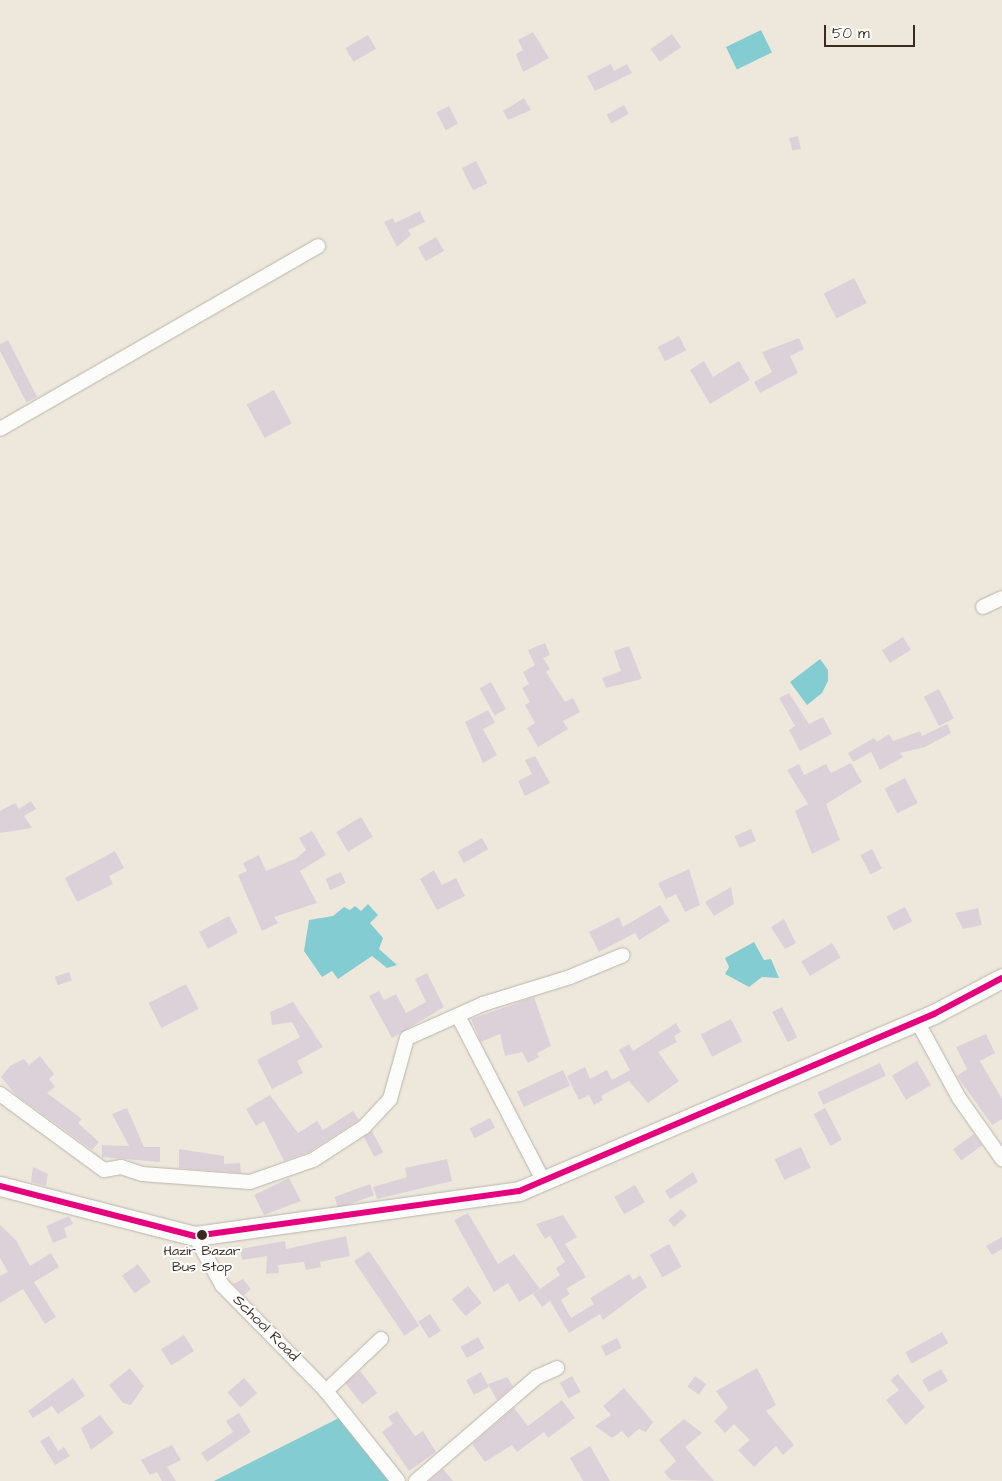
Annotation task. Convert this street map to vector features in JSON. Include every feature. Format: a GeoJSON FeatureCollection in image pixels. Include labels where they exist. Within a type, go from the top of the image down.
{"type":"FeatureCollection","features":[{"type":"Feature","properties":{"kind":"main road"},"geometry":{"type":"LineString","coordinates":[[0,1186],[195,1236],[519,1191],[916,1021],[1002,978]]}},
{"type":"Feature","properties":{"kind":"street"},"geometry":{"type":"LineString","coordinates":[[0,429],[318,246]]}},
{"type":"Feature","properties":{"kind":"street"},"geometry":{"type":"LineString","coordinates":[[983,607],[1002,598]]}},
{"type":"Feature","properties":{"kind":"street"},"geometry":{"type":"LineString","coordinates":[[0,1094],[104,1170],[121,1167],[142,1174],[250,1182],[313,1160],[364,1127],[390,1099],[407,1038],[458,1016],[623,955]]}},
{"type":"Feature","properties":{"kind":"street"},"geometry":{"type":"LineString","coordinates":[[458,1016],[544,1180]]}},
{"type":"Feature","properties":{"kind":"street"},"geometry":{"type":"LineString","coordinates":[[916,1021],[959,1098],[1002,1159]]}},
{"type":"Feature","properties":{"kind":"street","name":"School Road"},"geometry":{"type":"LineString","coordinates":[[195,1236],[222,1285],[326,1391],[398,1481]]}},
{"type":"Feature","properties":{"kind":"street"},"geometry":{"type":"LineString","coordinates":[[326,1391],[381,1340]]}},
{"type":"Feature","properties":{"kind":"street"},"geometry":{"type":"LineString","coordinates":[[416,1481],[537,1377],[557,1368]]}},
{"type":"Feature","properties":{"kind":"water"},"geometry":{"type":"Polygon","coordinates":[[[761,30],[772,52],[737,70],[726,47],[761,30]]]}},
{"type":"Feature","properties":{"kind":"water"},"geometry":{"type":"Polygon","coordinates":[[[820,659],[828,670],[828,681],[822,693],[807,705],[790,682],[820,659]]]}},
{"type":"Feature","properties":{"kind":"water"},"geometry":{"type":"Polygon","coordinates":[[[368,904],[378,915],[370,923],[383,938],[379,949],[397,965],[387,968],[372,956],[338,979],[332,971],[322,977],[304,951],[309,920],[333,916],[344,907],[350,910],[355,906],[361,911],[368,904]]]}},
{"type":"Feature","properties":{"kind":"water"},"geometry":{"type":"Polygon","coordinates":[[[754,942],[764,960],[771,959],[779,978],[762,977],[749,987],[725,974],[729,967],[725,958],[754,942]]]}},
{"type":"Feature","properties":{"kind":"water"},"geometry":{"type":"Polygon","coordinates":[[[339,1418],[399,1481],[214,1481],[339,1418]]]}},
{"type":"Feature","properties":{"kind":"building"},"geometry":{"type":"Polygon","coordinates":[[[533,32],[549,58],[523,72],[516,54],[523,50],[518,40],[533,32]]]}},
{"type":"Feature","properties":{"kind":"building"},"geometry":{"type":"Polygon","coordinates":[[[672,34],[681,47],[660,62],[651,49],[672,34]]]}},
{"type":"Feature","properties":{"kind":"building"},"geometry":{"type":"Polygon","coordinates":[[[368,35],[376,49],[353,62],[345,48],[368,35]]]}},
{"type":"Feature","properties":{"kind":"building"},"geometry":{"type":"Polygon","coordinates":[[[611,64],[614,71],[627,64],[632,73],[595,91],[587,76],[611,64]]]}},
{"type":"Feature","properties":{"kind":"building"},"geometry":{"type":"Polygon","coordinates":[[[524,98],[531,110],[508,120],[503,111],[524,98]]]}},
{"type":"Feature","properties":{"kind":"building"},"geometry":{"type":"Polygon","coordinates":[[[624,105],[629,114],[611,123],[607,115],[624,105]]]}},
{"type":"Feature","properties":{"kind":"building"},"geometry":{"type":"Polygon","coordinates":[[[449,106],[458,124],[446,130],[437,112],[449,106]]]}},
{"type":"Feature","properties":{"kind":"building"},"geometry":{"type":"Polygon","coordinates":[[[798,136],[801,149],[792,151],[789,138],[798,136]]]}},
{"type":"Feature","properties":{"kind":"building"},"geometry":{"type":"Polygon","coordinates":[[[476,161],[487,183],[473,191],[462,168],[476,161]]]}},
{"type":"Feature","properties":{"kind":"building"},"geometry":{"type":"Polygon","coordinates":[[[420,211],[425,222],[408,230],[411,235],[397,247],[384,222],[393,218],[395,223],[420,211]]]}},
{"type":"Feature","properties":{"kind":"building"},"geometry":{"type":"Polygon","coordinates":[[[436,237],[444,251],[426,261],[418,248],[436,237]]]}},
{"type":"Feature","properties":{"kind":"building"},"geometry":{"type":"Polygon","coordinates":[[[854,278],[867,303],[836,318],[824,293],[854,278]]]}},
{"type":"Feature","properties":{"kind":"building"},"geometry":{"type":"Polygon","coordinates":[[[679,336],[686,350],[665,361],[658,347],[679,336]]]}},
{"type":"Feature","properties":{"kind":"building"},"geometry":{"type":"Polygon","coordinates":[[[799,338],[804,349],[790,356],[798,373],[760,393],[754,382],[772,372],[762,352],[799,338]]]}},
{"type":"Feature","properties":{"kind":"building"},"geometry":{"type":"Polygon","coordinates":[[[8,340],[37,397],[26,402],[0,351],[0,344],[8,340]]]}},
{"type":"Feature","properties":{"kind":"building"},"geometry":{"type":"Polygon","coordinates":[[[704,361],[713,377],[739,361],[750,380],[710,404],[690,370],[704,361]]]}},
{"type":"Feature","properties":{"kind":"building"},"geometry":{"type":"Polygon","coordinates":[[[274,390],[292,424],[264,438],[247,405],[274,390]]]}},
{"type":"Feature","properties":{"kind":"building"},"geometry":{"type":"Polygon","coordinates":[[[903,637],[911,650],[890,663],[882,650],[903,637]]]}},
{"type":"Feature","properties":{"kind":"building"},"geometry":{"type":"Polygon","coordinates":[[[545,643],[550,655],[543,658],[550,669],[546,672],[565,702],[573,698],[580,712],[563,721],[568,729],[538,747],[527,728],[535,723],[525,705],[530,702],[522,688],[529,684],[523,672],[535,665],[528,650],[545,643]]]}},
{"type":"Feature","properties":{"kind":"building"},"geometry":{"type":"Polygon","coordinates":[[[629,646],[642,679],[606,688],[602,678],[621,671],[614,651],[629,646]]]}},
{"type":"Feature","properties":{"kind":"building"},"geometry":{"type":"Polygon","coordinates":[[[491,682],[506,709],[495,715],[480,688],[491,682]]]}},
{"type":"Feature","properties":{"kind":"building"},"geometry":{"type":"Polygon","coordinates":[[[939,689],[954,718],[939,726],[924,697],[939,689]]]}},
{"type":"Feature","properties":{"kind":"building"},"geometry":{"type":"Polygon","coordinates":[[[789,693],[809,724],[823,717],[832,734],[800,751],[789,730],[795,726],[779,698],[789,693]]]}},
{"type":"Feature","properties":{"kind":"building"},"geometry":{"type":"Polygon","coordinates":[[[488,710],[495,723],[483,729],[497,755],[483,763],[465,722],[488,710]]]}},
{"type":"Feature","properties":{"kind":"building"},"geometry":{"type":"Polygon","coordinates":[[[947,724],[951,733],[925,747],[900,753],[903,757],[880,770],[871,752],[853,762],[848,753],[874,738],[877,742],[889,734],[893,741],[920,731],[922,736],[947,724]]]}},
{"type":"Feature","properties":{"kind":"building"},"geometry":{"type":"Polygon","coordinates":[[[535,756],[550,783],[525,796],[518,781],[532,774],[525,760],[535,756]]]}},
{"type":"Feature","properties":{"kind":"building"},"geometry":{"type":"Polygon","coordinates":[[[851,763],[862,782],[826,804],[840,840],[812,854],[795,811],[808,804],[787,770],[799,764],[804,775],[826,764],[831,773],[851,763]]]}},
{"type":"Feature","properties":{"kind":"building"},"geometry":{"type":"Polygon","coordinates":[[[905,778],[918,803],[897,813],[885,788],[905,778]]]}},
{"type":"Feature","properties":{"kind":"building"},"geometry":{"type":"Polygon","coordinates":[[[31,801],[36,809],[24,816],[32,828],[0,833],[0,811],[15,803],[19,809],[31,801]]]}},
{"type":"Feature","properties":{"kind":"building"},"geometry":{"type":"Polygon","coordinates":[[[361,817],[373,837],[348,852],[336,832],[361,817]]]}},
{"type":"Feature","properties":{"kind":"building"},"geometry":{"type":"Polygon","coordinates":[[[751,829],[756,841],[740,848],[734,836],[751,829]]]}},
{"type":"Feature","properties":{"kind":"building"},"geometry":{"type":"Polygon","coordinates":[[[312,831],[326,855],[300,871],[317,903],[274,917],[278,923],[262,931],[238,875],[247,871],[243,863],[259,855],[266,871],[297,858],[306,850],[299,838],[312,831]]]}},
{"type":"Feature","properties":{"kind":"building"},"geometry":{"type":"Polygon","coordinates":[[[482,838],[488,849],[464,863],[458,852],[482,838]]]}},
{"type":"Feature","properties":{"kind":"building"},"geometry":{"type":"Polygon","coordinates":[[[872,849],[882,869],[870,875],[860,855],[872,849]]]}},
{"type":"Feature","properties":{"kind":"building"},"geometry":{"type":"Polygon","coordinates":[[[115,851],[124,868],[109,876],[113,884],[77,902],[65,878],[115,851]]]}},
{"type":"Feature","properties":{"kind":"building"},"geometry":{"type":"Polygon","coordinates":[[[689,869],[700,905],[685,912],[676,894],[666,899],[658,883],[689,869]]]}},
{"type":"Feature","properties":{"kind":"building"},"geometry":{"type":"Polygon","coordinates":[[[434,870],[442,885],[456,878],[465,896],[437,910],[420,879],[434,870]]]}},
{"type":"Feature","properties":{"kind":"building"},"geometry":{"type":"Polygon","coordinates":[[[341,872],[346,883],[330,890],[325,879],[341,872]]]}},
{"type":"Feature","properties":{"kind":"building"},"geometry":{"type":"Polygon","coordinates":[[[731,887],[734,904],[714,916],[705,902],[731,887]]]}},
{"type":"Feature","properties":{"kind":"building"},"geometry":{"type":"Polygon","coordinates":[[[660,905],[670,921],[639,940],[635,933],[599,952],[589,932],[619,917],[623,927],[660,905]]]}},
{"type":"Feature","properties":{"kind":"building"},"geometry":{"type":"Polygon","coordinates":[[[905,907],[912,921],[894,931],[886,917],[905,907]]]}},
{"type":"Feature","properties":{"kind":"building"},"geometry":{"type":"Polygon","coordinates":[[[978,908],[982,925],[963,929],[955,913],[978,908]]]}},
{"type":"Feature","properties":{"kind":"building"},"geometry":{"type":"Polygon","coordinates":[[[229,916],[238,933],[208,949],[199,932],[229,916]]]}},
{"type":"Feature","properties":{"kind":"building"},"geometry":{"type":"Polygon","coordinates":[[[784,919],[796,943],[785,949],[771,927],[784,919]]]}},
{"type":"Feature","properties":{"kind":"building"},"geometry":{"type":"Polygon","coordinates":[[[832,943],[841,958],[810,976],[801,962],[832,943]]]}},
{"type":"Feature","properties":{"kind":"building"},"geometry":{"type":"Polygon","coordinates":[[[69,972],[72,981],[58,985],[55,977],[69,972]]]}},
{"type":"Feature","properties":{"kind":"building"},"geometry":{"type":"Polygon","coordinates":[[[427,973],[444,1007],[392,1038],[369,996],[379,991],[384,1000],[396,994],[406,1013],[426,1002],[415,979],[427,973]]]}},
{"type":"Feature","properties":{"kind":"building"},"geometry":{"type":"Polygon","coordinates":[[[186,984],[199,1009],[161,1028],[149,1003],[186,984]]]}},
{"type":"Feature","properties":{"kind":"building"},"geometry":{"type":"Polygon","coordinates":[[[534,997],[551,1046],[537,1053],[539,1057],[528,1063],[522,1052],[505,1056],[500,1034],[481,1042],[471,1019],[534,997]]]}},
{"type":"Feature","properties":{"kind":"building"},"geometry":{"type":"Polygon","coordinates":[[[293,1002],[323,1047],[297,1061],[303,1073],[272,1089],[257,1060],[300,1037],[292,1022],[272,1025],[270,1012],[293,1002]]]}},
{"type":"Feature","properties":{"kind":"building"},"geometry":{"type":"Polygon","coordinates":[[[782,1007],[797,1037],[788,1042],[772,1012],[782,1007]]]}},
{"type":"Feature","properties":{"kind":"building"},"geometry":{"type":"Polygon","coordinates":[[[731,1019],[742,1041],[712,1057],[701,1034],[731,1019]]]}},
{"type":"Feature","properties":{"kind":"building"},"geometry":{"type":"Polygon","coordinates":[[[676,1023],[681,1032],[674,1036],[677,1042],[658,1052],[679,1081],[648,1103],[629,1081],[601,1096],[603,1100],[594,1105],[589,1095],[579,1100],[567,1076],[585,1067],[590,1079],[607,1070],[612,1080],[630,1070],[619,1050],[629,1044],[633,1051],[676,1023]]]}},
{"type":"Feature","properties":{"kind":"building"},"geometry":{"type":"Polygon","coordinates":[[[986,1034],[995,1053],[980,1061],[1002,1099],[1002,1119],[992,1125],[957,1076],[967,1069],[956,1047],[986,1034]]]}},
{"type":"Feature","properties":{"kind":"building"},"geometry":{"type":"Polygon","coordinates":[[[40,1056],[54,1074],[49,1079],[55,1087],[47,1093],[82,1119],[78,1123],[99,1142],[92,1150],[15,1094],[1,1077],[10,1066],[24,1059],[29,1065],[40,1056]]]}},
{"type":"Feature","properties":{"kind":"building"},"geometry":{"type":"Polygon","coordinates":[[[917,1061],[931,1085],[906,1100],[892,1076],[917,1061]]]}},
{"type":"Feature","properties":{"kind":"building"},"geometry":{"type":"Polygon","coordinates":[[[880,1063],[886,1076],[823,1105],[817,1092],[880,1063]]]}},
{"type":"Feature","properties":{"kind":"building"},"geometry":{"type":"Polygon","coordinates":[[[563,1070],[570,1085],[524,1107],[517,1092],[563,1070]]]}},
{"type":"Feature","properties":{"kind":"building"},"geometry":{"type":"Polygon","coordinates":[[[270,1095],[298,1133],[317,1121],[323,1130],[353,1111],[359,1120],[309,1152],[284,1161],[264,1121],[256,1126],[246,1109],[270,1095]]]}},
{"type":"Feature","properties":{"kind":"building"},"geometry":{"type":"Polygon","coordinates":[[[127,1108],[144,1147],[160,1147],[160,1162],[102,1157],[102,1145],[129,1146],[112,1114],[127,1108]]]}},
{"type":"Feature","properties":{"kind":"building"},"geometry":{"type":"Polygon","coordinates":[[[825,1108],[842,1140],[830,1146],[814,1114],[825,1108]]]}},
{"type":"Feature","properties":{"kind":"building"},"geometry":{"type":"Polygon","coordinates":[[[490,1118],[495,1128],[475,1138],[470,1128],[490,1118]]]}},
{"type":"Feature","properties":{"kind":"building"},"geometry":{"type":"Polygon","coordinates":[[[372,1131],[383,1152],[374,1157],[363,1136],[372,1131]]]}},
{"type":"Feature","properties":{"kind":"building"},"geometry":{"type":"Polygon","coordinates":[[[974,1134],[982,1145],[961,1161],[953,1149],[974,1134]]]}},
{"type":"Feature","properties":{"kind":"building"},"geometry":{"type":"Polygon","coordinates":[[[801,1147],[811,1168],[784,1180],[775,1159],[801,1147]]]}},
{"type":"Feature","properties":{"kind":"building"},"geometry":{"type":"Polygon","coordinates":[[[179,1149],[224,1156],[224,1164],[240,1163],[241,1173],[179,1168],[179,1149]]]}},
{"type":"Feature","properties":{"kind":"building"},"geometry":{"type":"Polygon","coordinates":[[[447,1159],[452,1181],[377,1199],[373,1187],[407,1177],[405,1168],[447,1159]]]}},
{"type":"Feature","properties":{"kind":"building"},"geometry":{"type":"Polygon","coordinates":[[[33,1167],[48,1174],[46,1186],[31,1182],[33,1167]]]}},
{"type":"Feature","properties":{"kind":"building"},"geometry":{"type":"Polygon","coordinates":[[[693,1172],[698,1182],[670,1199],[665,1191],[693,1172]]]}},
{"type":"Feature","properties":{"kind":"building"},"geometry":{"type":"Polygon","coordinates":[[[289,1178],[301,1201],[264,1215],[254,1195],[289,1178]]]}},
{"type":"Feature","properties":{"kind":"building"},"geometry":{"type":"Polygon","coordinates":[[[370,1184],[374,1195],[338,1208],[334,1197],[370,1184]]]}},
{"type":"Feature","properties":{"kind":"building"},"geometry":{"type":"Polygon","coordinates":[[[635,1185],[645,1202],[624,1214],[614,1197],[635,1185]]]}},
{"type":"Feature","properties":{"kind":"building"},"geometry":{"type":"Polygon","coordinates":[[[681,1209],[687,1216],[674,1227],[668,1220],[681,1209]]]}},
{"type":"Feature","properties":{"kind":"building"},"geometry":{"type":"Polygon","coordinates":[[[468,1213],[498,1264],[514,1254],[540,1289],[519,1302],[508,1283],[494,1292],[454,1220],[468,1213]]]}},
{"type":"Feature","properties":{"kind":"building"},"geometry":{"type":"Polygon","coordinates":[[[563,1215],[577,1237],[565,1244],[586,1277],[566,1289],[570,1294],[561,1300],[571,1318],[594,1304],[590,1298],[629,1274],[633,1280],[640,1275],[647,1287],[603,1320],[600,1314],[569,1333],[550,1301],[542,1307],[533,1294],[560,1275],[556,1268],[565,1262],[550,1236],[545,1239],[536,1224],[563,1215]]]}},
{"type":"Feature","properties":{"kind":"building"},"geometry":{"type":"Polygon","coordinates":[[[69,1216],[73,1224],[64,1228],[67,1237],[53,1243],[46,1226],[69,1216]]]}},
{"type":"Feature","properties":{"kind":"building"},"geometry":{"type":"Polygon","coordinates":[[[0,1225],[16,1240],[30,1266],[51,1253],[59,1267],[34,1282],[56,1317],[45,1324],[23,1289],[0,1303],[0,1276],[8,1272],[0,1258],[0,1225]]]}},
{"type":"Feature","properties":{"kind":"building"},"geometry":{"type":"Polygon","coordinates":[[[346,1236],[350,1256],[320,1262],[321,1267],[306,1270],[304,1262],[278,1265],[279,1273],[266,1274],[267,1256],[242,1260],[240,1249],[285,1241],[286,1249],[346,1236]]]}},
{"type":"Feature","properties":{"kind":"building"},"geometry":{"type":"Polygon","coordinates":[[[1002,1237],[1002,1249],[992,1255],[986,1246],[1002,1237]]]}},
{"type":"Feature","properties":{"kind":"building"},"geometry":{"type":"Polygon","coordinates":[[[669,1244],[682,1267],[662,1277],[650,1255],[669,1244]]]}},
{"type":"Feature","properties":{"kind":"building"},"geometry":{"type":"Polygon","coordinates":[[[369,1251],[419,1326],[404,1336],[354,1261],[369,1251]]]}},
{"type":"Feature","properties":{"kind":"building"},"geometry":{"type":"Polygon","coordinates":[[[138,1264],[151,1282],[135,1294],[122,1276],[138,1264]]]}},
{"type":"Feature","properties":{"kind":"building"},"geometry":{"type":"Polygon","coordinates":[[[243,1279],[251,1289],[244,1295],[233,1284],[243,1279]]]}},
{"type":"Feature","properties":{"kind":"building"},"geometry":{"type":"Polygon","coordinates":[[[468,1286],[482,1303],[466,1316],[452,1299],[468,1286]]]}},
{"type":"Feature","properties":{"kind":"building"},"geometry":{"type":"Polygon","coordinates":[[[430,1314],[441,1331],[429,1338],[418,1322],[430,1314]]]}},
{"type":"Feature","properties":{"kind":"building"},"geometry":{"type":"Polygon","coordinates":[[[942,1332],[948,1343],[912,1364],[905,1352],[942,1332]]]}},
{"type":"Feature","properties":{"kind":"building"},"geometry":{"type":"Polygon","coordinates":[[[184,1335],[194,1351],[171,1365],[161,1349],[184,1335]]]}},
{"type":"Feature","properties":{"kind":"building"},"geometry":{"type":"Polygon","coordinates":[[[478,1337],[484,1348],[467,1358],[461,1347],[478,1337]]]}},
{"type":"Feature","properties":{"kind":"building"},"geometry":{"type":"Polygon","coordinates":[[[617,1338],[622,1348],[606,1356],[601,1346],[617,1338]]]}},
{"type":"Feature","properties":{"kind":"building"},"geometry":{"type":"Polygon","coordinates":[[[130,1368],[144,1386],[131,1405],[123,1403],[109,1385],[130,1368]]]}},
{"type":"Feature","properties":{"kind":"building"},"geometry":{"type":"Polygon","coordinates":[[[757,1368],[776,1405],[766,1411],[794,1445],[783,1455],[776,1446],[754,1467],[738,1450],[750,1440],[734,1424],[725,1433],[714,1421],[728,1408],[716,1391],[757,1368]]]}},
{"type":"Feature","properties":{"kind":"building"},"geometry":{"type":"Polygon","coordinates":[[[941,1369],[948,1381],[929,1392],[922,1380],[941,1369]]]}},
{"type":"Feature","properties":{"kind":"building"},"geometry":{"type":"Polygon","coordinates":[[[360,1371],[377,1393],[362,1405],[345,1383],[360,1371]]]}},
{"type":"Feature","properties":{"kind":"building"},"geometry":{"type":"Polygon","coordinates":[[[481,1372],[489,1387],[474,1395],[466,1380],[481,1372]]]}},
{"type":"Feature","properties":{"kind":"building"},"geometry":{"type":"Polygon","coordinates":[[[898,1374],[925,1407],[906,1425],[886,1400],[899,1390],[890,1380],[898,1374]]]}},
{"type":"Feature","properties":{"kind":"building"},"geometry":{"type":"Polygon","coordinates":[[[572,1376],[581,1392],[568,1399],[560,1383],[572,1376]]]}},
{"type":"Feature","properties":{"kind":"building"},"geometry":{"type":"Polygon","coordinates":[[[695,1376],[706,1384],[699,1395],[687,1387],[695,1376]]]}},
{"type":"Feature","properties":{"kind":"building"},"geometry":{"type":"Polygon","coordinates":[[[507,1377],[513,1386],[497,1400],[488,1384],[507,1377]]]}},
{"type":"Feature","properties":{"kind":"building"},"geometry":{"type":"Polygon","coordinates":[[[73,1378],[85,1396],[58,1414],[52,1406],[33,1418],[28,1411],[73,1378]]]}},
{"type":"Feature","properties":{"kind":"building"},"geometry":{"type":"Polygon","coordinates":[[[244,1378],[257,1393],[241,1408],[227,1392],[244,1378]]]}},
{"type":"Feature","properties":{"kind":"building"},"geometry":{"type":"Polygon","coordinates":[[[624,1388],[653,1422],[646,1432],[639,1429],[628,1438],[622,1431],[612,1438],[595,1426],[611,1415],[603,1406],[624,1388]]]}},
{"type":"Feature","properties":{"kind":"building"},"geometry":{"type":"Polygon","coordinates":[[[562,1400],[575,1418],[548,1438],[544,1432],[517,1452],[512,1445],[485,1462],[472,1444],[514,1408],[528,1426],[562,1400]]]}},
{"type":"Feature","properties":{"kind":"building"},"geometry":{"type":"Polygon","coordinates":[[[397,1411],[415,1436],[423,1431],[436,1452],[409,1471],[382,1432],[393,1424],[388,1417],[397,1411]]]}},
{"type":"Feature","properties":{"kind":"building"},"geometry":{"type":"Polygon","coordinates":[[[239,1413],[251,1432],[207,1462],[201,1453],[233,1432],[226,1421],[239,1413]]]}},
{"type":"Feature","properties":{"kind":"building"},"geometry":{"type":"Polygon","coordinates":[[[100,1415],[114,1433],[91,1450],[81,1428],[100,1415]]]}},
{"type":"Feature","properties":{"kind":"building"},"geometry":{"type":"Polygon","coordinates":[[[684,1419],[702,1433],[685,1447],[714,1481],[671,1480],[664,1472],[676,1461],[659,1440],[684,1419]]]}},
{"type":"Feature","properties":{"kind":"building"},"geometry":{"type":"Polygon","coordinates":[[[49,1436],[58,1451],[64,1447],[70,1456],[55,1465],[40,1441],[49,1436]]]}},
{"type":"Feature","properties":{"kind":"building"},"geometry":{"type":"Polygon","coordinates":[[[172,1445],[181,1460],[167,1467],[176,1481],[162,1481],[157,1472],[150,1475],[141,1460],[172,1445]]]}},
{"type":"Feature","properties":{"kind":"building"},"geometry":{"type":"Polygon","coordinates":[[[590,1446],[610,1481],[583,1481],[570,1458],[590,1446]]]}},
{"type":"Feature","properties":{"kind":"building"},"geometry":{"type":"Polygon","coordinates":[[[443,1469],[453,1481],[429,1481],[443,1469]]]}},
{"type":"Feature","properties":{"kind":"transit line"},"geometry":{"type":"LineString","coordinates":[[0,1186],[195,1236],[519,1191],[934,1014],[1002,978]]}},
{"type":"Feature","properties":{"kind":"place","name":"Hazir Bazar Bus Stop"},"geometry":{"type":"Point","coordinates":[202,1235]}}]}
